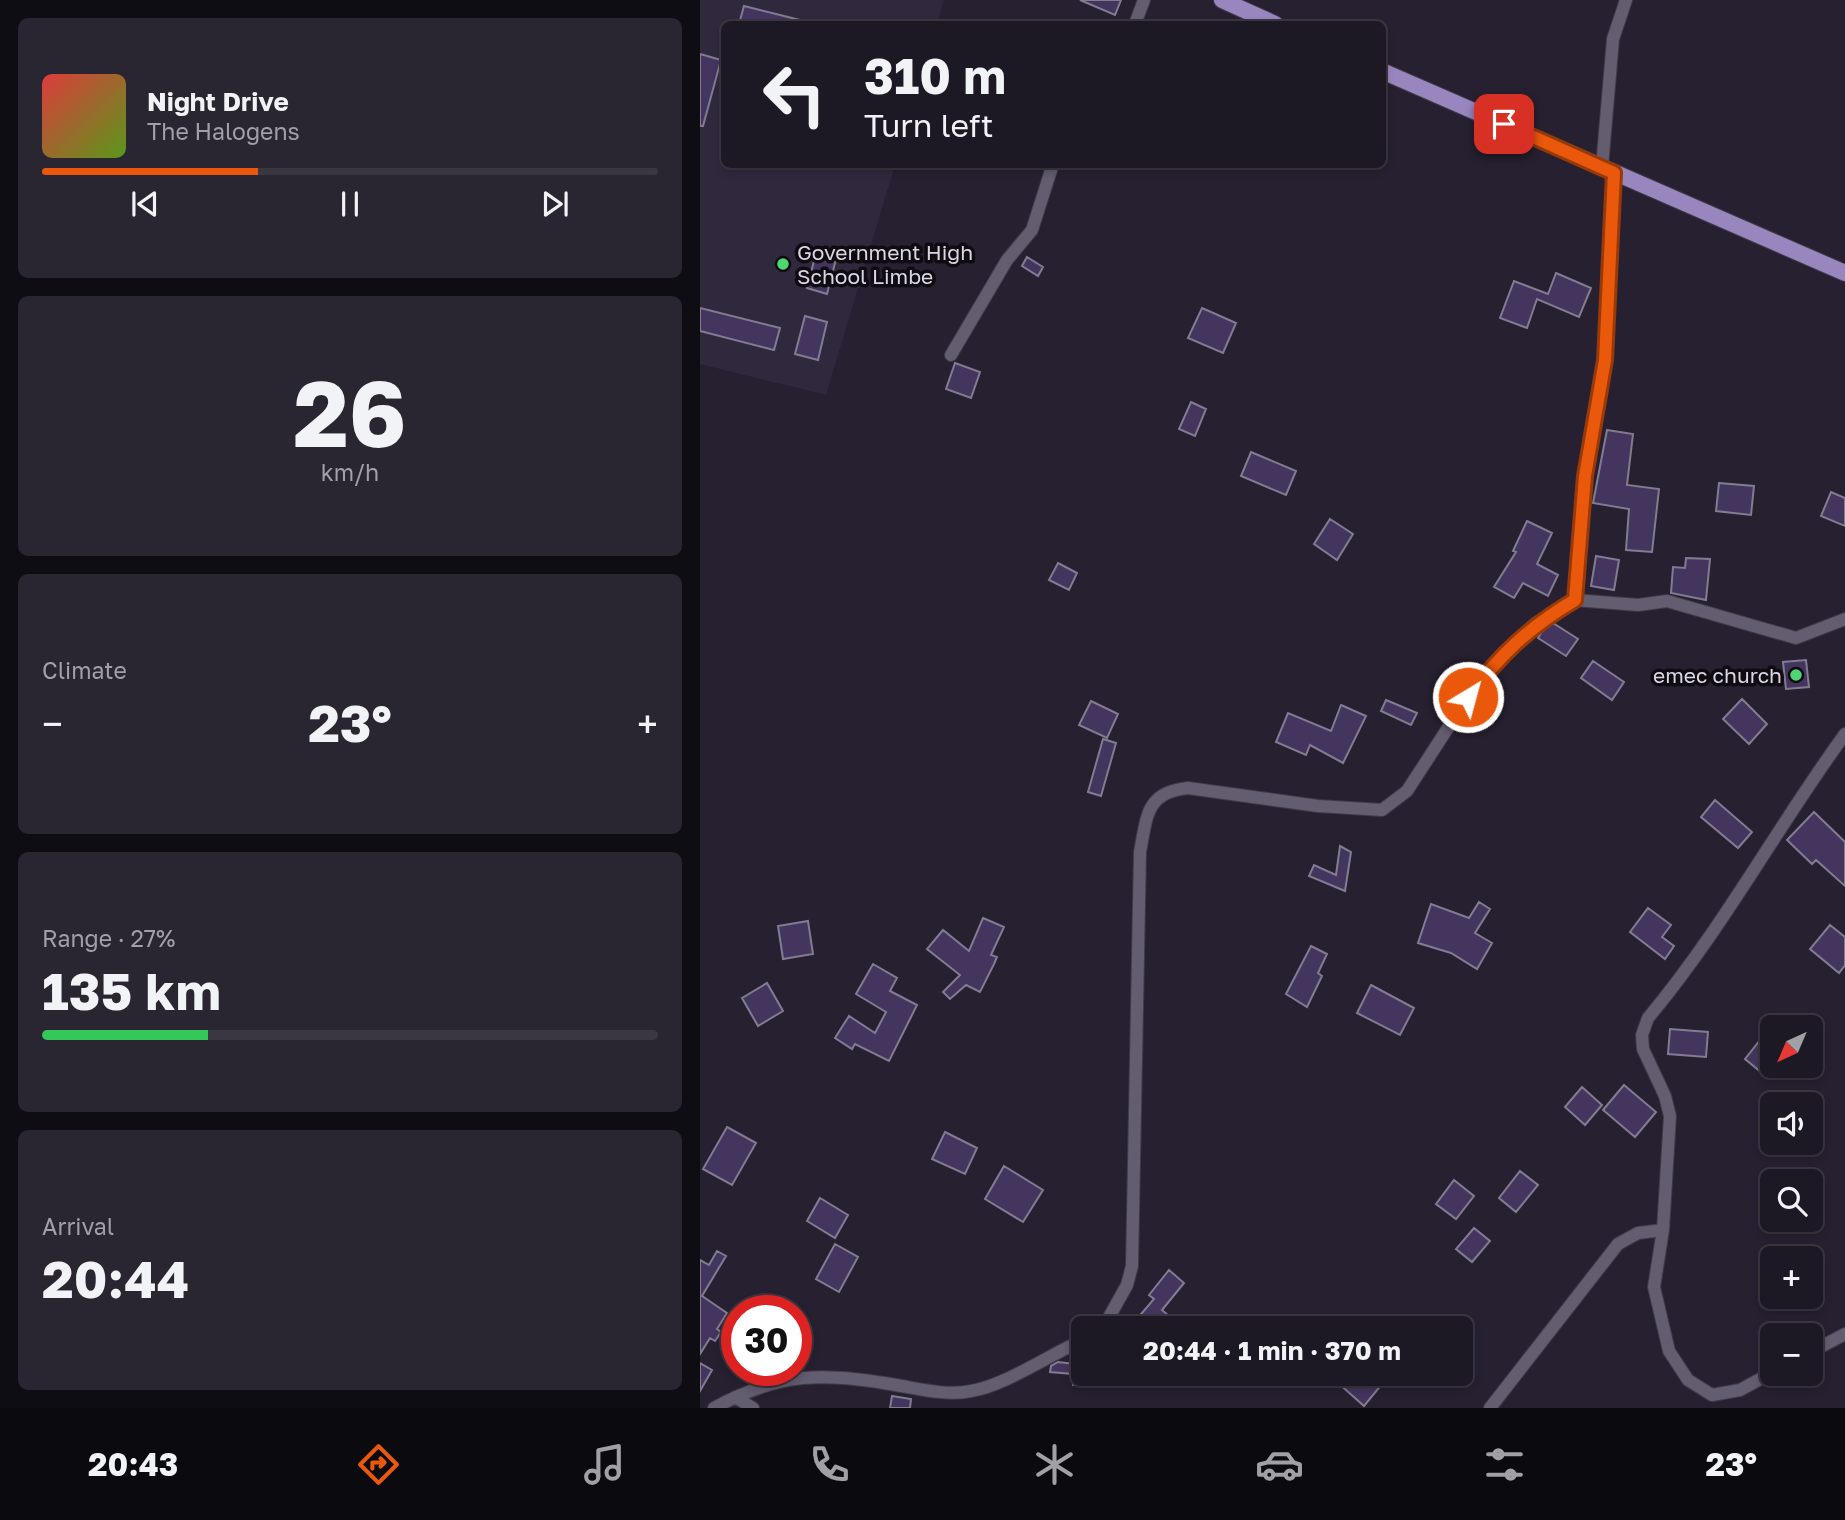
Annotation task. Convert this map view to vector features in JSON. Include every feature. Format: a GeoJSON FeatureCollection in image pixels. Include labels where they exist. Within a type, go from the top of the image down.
{"type":"FeatureCollection","features":[{"type":"Feature","properties":{"kind":"main road"},"geometry":{"type":"LineString","coordinates":[[1222,0],[1268,21]]}},
{"type":"Feature","properties":{"kind":"main road"},"geometry":{"type":"LineString","coordinates":[[1386,73],[1845,273]]}},
{"type":"Feature","properties":{"kind":"street"},"geometry":{"type":"LineString","coordinates":[[1136,21],[1144,0]]}},
{"type":"Feature","properties":{"kind":"street"},"geometry":{"type":"LineString","coordinates":[[1575,600],[1585,476],[1605,360],[1613,39],[1626,0]]}},
{"type":"Feature","properties":{"kind":"street"},"geometry":{"type":"LineString","coordinates":[[951,355],[1007,260],[1032,230],[1052,168]]}},
{"type":"Feature","properties":{"kind":"street"},"geometry":{"type":"LineString","coordinates":[[1110,1316],[1123,1295],[1132,1266],[1140,852],[1151,805],[1170,790],[1188,788],[1318,806],[1382,810],[1407,791],[1468,697],[1501,655],[1536,623],[1575,600],[1638,605],[1667,601],[1796,638],[1845,619]]}},
{"type":"Feature","properties":{"kind":"street"},"geometry":{"type":"LineString","coordinates":[[1760,1379],[1740,1390],[1712,1395],[1688,1380],[1669,1351],[1654,1287],[1662,1230],[1670,1116],[1665,1096],[1643,1049],[1642,1035],[1647,1018],[1718,926],[1805,788],[1843,743]]}},
{"type":"Feature","properties":{"kind":"street"},"geometry":{"type":"LineString","coordinates":[[1490,1408],[1618,1244],[1638,1233],[1662,1230]]}},
{"type":"Feature","properties":{"kind":"street"},"geometry":{"type":"LineString","coordinates":[[1823,1346],[1845,1334]]}},
{"type":"Feature","properties":{"kind":"street"},"geometry":{"type":"LineString","coordinates":[[715,1408],[771,1382],[800,1377],[850,1377],[943,1392],[971,1391],[997,1383],[1071,1346]]}},
{"type":"Feature","properties":{"kind":"street"},"geometry":{"type":"LineString","coordinates":[[735,1397],[753,1408]]}},
{"type":"Feature","properties":{"kind":"shaded area","name":"Government High School Limbe"},"geometry":{"type":"Polygon","coordinates":[[[700,0],[944,0],[938,21],[721,21],[721,168],[894,168],[826,395],[700,364],[700,0]]]}},
{"type":"Feature","properties":{"kind":"building"},"geometry":{"type":"Polygon","coordinates":[[[1080,0],[1121,0],[1115,15],[1080,0]]]}},
{"type":"Feature","properties":{"kind":"building"},"geometry":{"type":"Polygon","coordinates":[[[744,6],[804,21],[740,21],[744,6]]]}},
{"type":"Feature","properties":{"kind":"building"},"geometry":{"type":"Polygon","coordinates":[[[700,54],[721,60],[703,126],[700,126],[700,54]]]}},
{"type":"Feature","properties":{"kind":"building"},"geometry":{"type":"Polygon","coordinates":[[[816,253],[836,259],[827,294],[807,288],[816,253]]]}},
{"type":"Feature","properties":{"kind":"building"},"geometry":{"type":"Polygon","coordinates":[[[1027,257],[1043,267],[1038,276],[1022,266],[1027,257]]]}},
{"type":"Feature","properties":{"kind":"building"},"geometry":{"type":"Polygon","coordinates":[[[1556,273],[1591,288],[1579,317],[1537,299],[1527,328],[1500,318],[1514,281],[1548,294],[1556,273]]]}},
{"type":"Feature","properties":{"kind":"building"},"geometry":{"type":"Polygon","coordinates":[[[700,308],[780,328],[774,350],[700,331],[700,308]]]}},
{"type":"Feature","properties":{"kind":"building"},"geometry":{"type":"Polygon","coordinates":[[[1202,308],[1236,323],[1223,353],[1188,338],[1202,308]]]}},
{"type":"Feature","properties":{"kind":"building"},"geometry":{"type":"Polygon","coordinates":[[[805,316],[827,322],[818,360],[795,354],[805,316]]]}},
{"type":"Feature","properties":{"kind":"building"},"geometry":{"type":"Polygon","coordinates":[[[955,363],[980,372],[971,398],[946,389],[955,363]]]}},
{"type":"Feature","properties":{"kind":"building"},"geometry":{"type":"Polygon","coordinates":[[[1191,402],[1206,409],[1195,436],[1179,429],[1191,402]]]}},
{"type":"Feature","properties":{"kind":"building"},"geometry":{"type":"Polygon","coordinates":[[[1607,430],[1633,434],[1627,485],[1659,489],[1652,552],[1626,550],[1629,509],[1593,503],[1607,430]]]}},
{"type":"Feature","properties":{"kind":"building"},"geometry":{"type":"Polygon","coordinates":[[[1251,452],[1296,471],[1286,495],[1241,476],[1251,452]]]}},
{"type":"Feature","properties":{"kind":"building"},"geometry":{"type":"Polygon","coordinates":[[[1719,483],[1754,486],[1751,515],[1716,511],[1719,483]]]}},
{"type":"Feature","properties":{"kind":"building"},"geometry":{"type":"Polygon","coordinates":[[[1831,492],[1845,498],[1845,526],[1821,516],[1831,492]]]}},
{"type":"Feature","properties":{"kind":"building"},"geometry":{"type":"Polygon","coordinates":[[[1330,519],[1353,534],[1337,560],[1314,544],[1330,519]]]}},
{"type":"Feature","properties":{"kind":"building"},"geometry":{"type":"Polygon","coordinates":[[[1527,521],[1552,533],[1537,564],[1558,575],[1548,596],[1523,583],[1514,598],[1494,587],[1516,552],[1513,551],[1527,521]]]}},
{"type":"Feature","properties":{"kind":"building"},"geometry":{"type":"Polygon","coordinates":[[[1596,556],[1619,560],[1614,590],[1591,586],[1596,556]]]}},
{"type":"Feature","properties":{"kind":"building"},"geometry":{"type":"Polygon","coordinates":[[[1686,558],[1710,559],[1706,600],[1671,593],[1673,567],[1685,568],[1686,558]]]}},
{"type":"Feature","properties":{"kind":"building"},"geometry":{"type":"Polygon","coordinates":[[[1058,563],[1077,573],[1069,590],[1049,580],[1058,563]]]}},
{"type":"Feature","properties":{"kind":"building"},"geometry":{"type":"Polygon","coordinates":[[[1553,623],[1578,639],[1566,656],[1538,638],[1544,628],[1553,623]]]}},
{"type":"Feature","properties":{"kind":"building","name":"emec church"},"geometry":{"type":"Polygon","coordinates":[[[1806,660],[1809,687],[1786,689],[1783,662],[1806,660]]]}},
{"type":"Feature","properties":{"kind":"building"},"geometry":{"type":"Polygon","coordinates":[[[1593,661],[1624,682],[1612,700],[1581,678],[1593,661]]]}},
{"type":"Feature","properties":{"kind":"building"},"geometry":{"type":"Polygon","coordinates":[[[1494,684],[1503,691],[1486,711],[1478,705],[1494,684]]]}},
{"type":"Feature","properties":{"kind":"building"},"geometry":{"type":"Polygon","coordinates":[[[1742,699],[1767,724],[1749,744],[1723,719],[1742,699]]]}},
{"type":"Feature","properties":{"kind":"building"},"geometry":{"type":"Polygon","coordinates":[[[1386,700],[1417,713],[1411,725],[1381,711],[1386,700]]]}},
{"type":"Feature","properties":{"kind":"building"},"geometry":{"type":"Polygon","coordinates":[[[1091,701],[1118,714],[1107,738],[1079,725],[1091,701]]]}},
{"type":"Feature","properties":{"kind":"building"},"geometry":{"type":"Polygon","coordinates":[[[1341,705],[1366,716],[1343,763],[1310,745],[1306,755],[1276,742],[1288,713],[1331,731],[1341,705]]]}},
{"type":"Feature","properties":{"kind":"building"},"geometry":{"type":"Polygon","coordinates":[[[1103,739],[1116,743],[1101,796],[1088,792],[1103,739]]]}},
{"type":"Feature","properties":{"kind":"building"},"geometry":{"type":"Polygon","coordinates":[[[1715,800],[1752,832],[1738,848],[1701,817],[1715,800]]]}},
{"type":"Feature","properties":{"kind":"building"},"geometry":{"type":"Polygon","coordinates":[[[1814,812],[1845,842],[1845,886],[1816,860],[1812,864],[1787,840],[1814,812]]]}},
{"type":"Feature","properties":{"kind":"building"},"geometry":{"type":"Polygon","coordinates":[[[1340,846],[1351,852],[1345,891],[1309,876],[1314,865],[1336,875],[1340,846]]]}},
{"type":"Feature","properties":{"kind":"building"},"geometry":{"type":"Polygon","coordinates":[[[1479,902],[1490,909],[1475,933],[1492,943],[1477,969],[1451,953],[1418,943],[1431,904],[1469,918],[1479,902]]]}},
{"type":"Feature","properties":{"kind":"building"},"geometry":{"type":"Polygon","coordinates":[[[1648,908],[1671,925],[1662,937],[1674,946],[1665,959],[1630,932],[1648,908]]]}},
{"type":"Feature","properties":{"kind":"building"},"geometry":{"type":"Polygon","coordinates":[[[983,918],[1004,927],[991,955],[997,957],[980,992],[966,985],[950,999],[943,992],[960,975],[927,949],[943,930],[969,951],[983,918]]]}},
{"type":"Feature","properties":{"kind":"building"},"geometry":{"type":"Polygon","coordinates":[[[808,921],[813,954],[783,959],[778,926],[808,921]]]}},
{"type":"Feature","properties":{"kind":"building"},"geometry":{"type":"Polygon","coordinates":[[[1830,925],[1845,937],[1845,965],[1839,973],[1810,949],[1830,925]]]}},
{"type":"Feature","properties":{"kind":"building"},"geometry":{"type":"Polygon","coordinates":[[[1311,946],[1327,954],[1318,973],[1322,976],[1307,1007],[1286,994],[1311,946]]]}},
{"type":"Feature","properties":{"kind":"building"},"geometry":{"type":"Polygon","coordinates":[[[873,964],[897,978],[890,991],[917,1005],[889,1061],[855,1044],[852,1049],[835,1038],[849,1016],[875,1033],[886,1012],[856,994],[873,964]]]}},
{"type":"Feature","properties":{"kind":"building"},"geometry":{"type":"Polygon","coordinates":[[[767,983],[783,1011],[758,1026],[742,998],[767,983]]]}},
{"type":"Feature","properties":{"kind":"building"},"geometry":{"type":"Polygon","coordinates":[[[1371,985],[1414,1008],[1400,1035],[1357,1013],[1371,985]]]}},
{"type":"Feature","properties":{"kind":"building"},"geometry":{"type":"Polygon","coordinates":[[[1670,1029],[1708,1032],[1706,1057],[1668,1054],[1670,1029]]]}},
{"type":"Feature","properties":{"kind":"building"},"geometry":{"type":"Polygon","coordinates":[[[1760,1040],[1760,1071],[1745,1059],[1760,1040]]]}},
{"type":"Feature","properties":{"kind":"building"},"geometry":{"type":"Polygon","coordinates":[[[1624,1085],[1656,1112],[1635,1137],[1603,1110],[1624,1085]]]}},
{"type":"Feature","properties":{"kind":"building"},"geometry":{"type":"Polygon","coordinates":[[[1582,1087],[1602,1105],[1585,1125],[1565,1107],[1582,1087]]]}},
{"type":"Feature","properties":{"kind":"building"},"geometry":{"type":"Polygon","coordinates":[[[727,1127],[756,1143],[732,1185],[703,1169],[727,1127]]]}},
{"type":"Feature","properties":{"kind":"building"},"geometry":{"type":"Polygon","coordinates":[[[945,1132],[977,1148],[965,1174],[932,1159],[945,1132]]]}},
{"type":"Feature","properties":{"kind":"building"},"geometry":{"type":"Polygon","coordinates":[[[1004,1166],[1043,1190],[1023,1222],[985,1199],[1004,1166]]]}},
{"type":"Feature","properties":{"kind":"building"},"geometry":{"type":"Polygon","coordinates":[[[1520,1171],[1538,1185],[1516,1212],[1499,1198],[1520,1171]]]}},
{"type":"Feature","properties":{"kind":"building"},"geometry":{"type":"Polygon","coordinates":[[[1454,1180],[1474,1196],[1456,1219],[1436,1204],[1454,1180]]]}},
{"type":"Feature","properties":{"kind":"building"},"geometry":{"type":"Polygon","coordinates":[[[820,1198],[848,1215],[835,1238],[807,1221],[820,1198]]]}},
{"type":"Feature","properties":{"kind":"building"},"geometry":{"type":"Polygon","coordinates":[[[1474,1228],[1490,1241],[1472,1262],[1456,1249],[1474,1228]]]}},
{"type":"Feature","properties":{"kind":"building"},"geometry":{"type":"Polygon","coordinates":[[[835,1244],[858,1257],[839,1292],[816,1279],[835,1244]]]}},
{"type":"Feature","properties":{"kind":"building"},"geometry":{"type":"Polygon","coordinates":[[[717,1251],[726,1256],[702,1296],[721,1309],[721,1323],[717,1329],[721,1332],[715,1341],[710,1338],[700,1354],[700,1260],[709,1265],[717,1251]]]}},
{"type":"Feature","properties":{"kind":"building"},"geometry":{"type":"Polygon","coordinates":[[[1169,1270],[1184,1283],[1162,1310],[1169,1316],[1139,1316],[1154,1299],[1149,1295],[1169,1270]]]}},
{"type":"Feature","properties":{"kind":"building"},"geometry":{"type":"Polygon","coordinates":[[[1058,1362],[1071,1364],[1071,1374],[1050,1372],[1051,1366],[1058,1362]]]}},
{"type":"Feature","properties":{"kind":"building"},"geometry":{"type":"Polygon","coordinates":[[[700,1363],[712,1370],[700,1391],[700,1363]]]}},
{"type":"Feature","properties":{"kind":"building"},"geometry":{"type":"Polygon","coordinates":[[[1342,1386],[1380,1386],[1364,1406],[1342,1386]]]}},
{"type":"Feature","properties":{"kind":"building"},"geometry":{"type":"Polygon","coordinates":[[[892,1396],[911,1399],[910,1408],[890,1408],[892,1396]]]}},
{"type":"Feature","properties":{"kind":"place","name":"Government High School Limbe"},"geometry":{"type":"Point","coordinates":[783,264]}},
{"type":"Feature","properties":{"kind":"place","name":"emec church"},"geometry":{"type":"Point","coordinates":[1796,675]}},
{"type":"Feature","properties":{"kind":"route"},"geometry":{"type":"LineString","coordinates":[[1468,697],[1501,655],[1536,623],[1575,600],[1585,476],[1605,360],[1614,173],[1504,124]]}}]}
